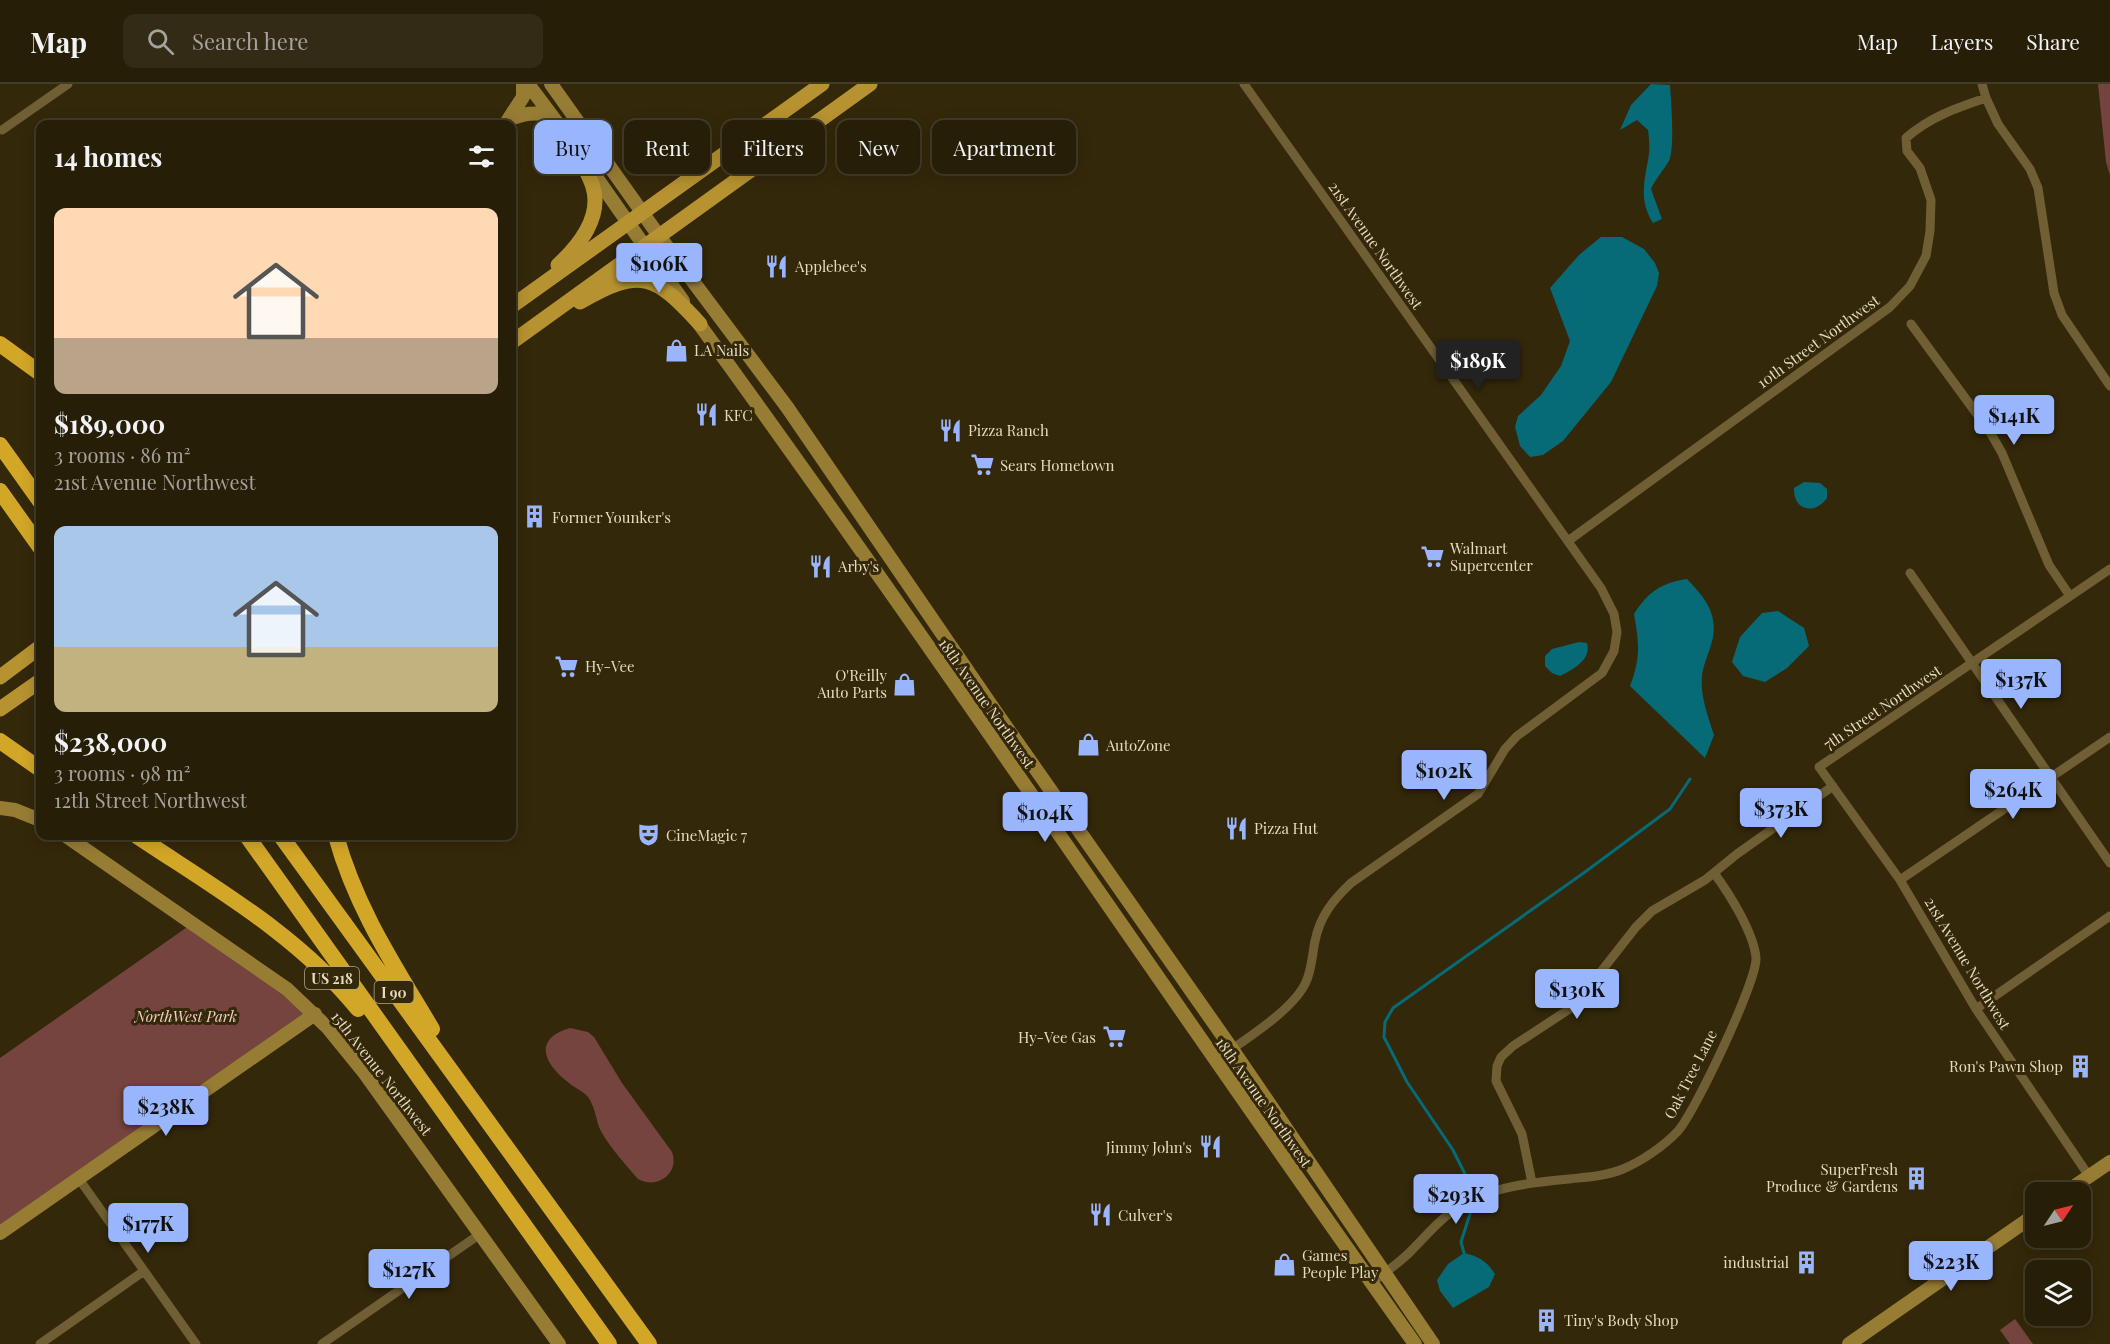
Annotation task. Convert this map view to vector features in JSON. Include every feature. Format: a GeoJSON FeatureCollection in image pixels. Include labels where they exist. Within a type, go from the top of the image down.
{"type":"FeatureCollection","features":[{"type":"Feature","properties":{"kind":"highway"},"geometry":{"type":"LineString","coordinates":[[0,344],[36,370]]}},
{"type":"Feature","properties":{"kind":"highway"},"geometry":{"type":"LineString","coordinates":[[0,445],[36,495]]}},
{"type":"Feature","properties":{"kind":"highway"},"geometry":{"type":"LineString","coordinates":[[0,491],[36,542]]}},
{"type":"Feature","properties":{"kind":"highway"},"geometry":{"type":"LineString","coordinates":[[0,741],[36,766]]}},
{"type":"Feature","properties":{"kind":"highway","name":"US 218"},"geometry":{"type":"LineString","coordinates":[[143,840],[283,935],[318,964],[357,1007],[483,1167]]}},
{"type":"Feature","properties":{"kind":"highway","name":"I 90"},"geometry":{"type":"LineString","coordinates":[[250,840],[609,1344]]}},
{"type":"Feature","properties":{"kind":"highway","name":"I 90"},"geometry":{"type":"LineString","coordinates":[[284,840],[649,1344]]}},
{"type":"Feature","properties":{"kind":"highway"},"geometry":{"type":"LineString","coordinates":[[337,840],[358,900],[381,943],[508,1149]]}},
{"type":"Feature","properties":{"kind":"main road"},"geometry":{"type":"LineString","coordinates":[[516,303],[822,84]]}},
{"type":"Feature","properties":{"kind":"main road"},"geometry":{"type":"LineString","coordinates":[[516,339],[870,84]]}},
{"type":"Feature","properties":{"kind":"main road"},"geometry":{"type":"LineString","coordinates":[[516,302],[561,263],[580,241],[592,219],[595,203],[593,187],[586,174]]}},
{"type":"Feature","properties":{"kind":"main road"},"geometry":{"type":"LineString","coordinates":[[516,339],[584,300],[626,280],[643,280],[658,285],[674,295],[700,324]]}},
{"type":"Feature","properties":{"kind":"main road"},"geometry":{"type":"LineString","coordinates":[[0,677],[36,650]]}},
{"type":"Feature","properties":{"kind":"main road"},"geometry":{"type":"LineString","coordinates":[[0,709],[36,684]]}},
{"type":"Feature","properties":{"kind":"street"},"geometry":{"type":"LineString","coordinates":[[2,130],[68,84]]}},
{"type":"Feature","properties":{"kind":"street","name":"18th Avenue Northwest"},"geometry":{"type":"LineString","coordinates":[[551,84],[642,213],[787,407],[993,708],[1386,1272],[1433,1344]]}},
{"type":"Feature","properties":{"kind":"street","name":"21st Avenue Northwest"},"geometry":{"type":"LineString","coordinates":[[1215,1061],[1294,1000],[1306,983],[1322,918],[1333,900],[1351,883],[1478,794],[1511,741],[1595,680],[1608,665],[1617,638],[1614,614],[1601,588],[1244,84]]}},
{"type":"Feature","properties":{"kind":"street"},"geometry":{"type":"LineString","coordinates":[[1982,84],[1998,124],[2030,169],[2038,188],[2054,293],[2062,315],[2110,386]]}},
{"type":"Feature","properties":{"kind":"street"},"geometry":{"type":"LineString","coordinates":[[551,115],[537,112],[524,113],[508,120],[527,89],[545,89],[563,101]]}},
{"type":"Feature","properties":{"kind":"street","name":"18th Avenue Northwest"},"geometry":{"type":"LineString","coordinates":[[527,89],[555,120]]}},
{"type":"Feature","properties":{"kind":"street","name":"10th Street Northwest"},"geometry":{"type":"LineString","coordinates":[[1568,541],[1890,308],[1910,286],[1926,256],[1930,231],[1931,200],[1920,168],[1907,151],[1906,138],[1935,117],[1986,98]]}},
{"type":"Feature","properties":{"kind":"street","name":"18th Avenue Northwest"},"geometry":{"type":"LineString","coordinates":[[593,174],[982,723],[1215,1061],[1415,1344]]}},
{"type":"Feature","properties":{"kind":"street"},"geometry":{"type":"LineString","coordinates":[[1911,324],[1990,432],[2002,453],[2049,565],[2070,596]]}},
{"type":"Feature","properties":{"kind":"street","name":"7th Street Northwest"},"geometry":{"type":"LineString","coordinates":[[1819,767],[2110,569]]}},
{"type":"Feature","properties":{"kind":"street"},"geometry":{"type":"LineString","coordinates":[[1910,573],[2110,863]]}},
{"type":"Feature","properties":{"kind":"street"},"geometry":{"type":"LineString","coordinates":[[1900,880],[2110,737]]}},
{"type":"Feature","properties":{"kind":"street","name":"21st Avenue Northwest"},"geometry":{"type":"LineString","coordinates":[[1819,767],[1900,880],[1976,1009],[2090,1176]]}},
{"type":"Feature","properties":{"kind":"street"},"geometry":{"type":"LineString","coordinates":[[1532,1183],[1522,1134],[1496,1081],[1497,1066],[1501,1057],[1513,1046],[1574,1006],[1645,917],[1661,904],[1714,873],[1833,786]]}},
{"type":"Feature","properties":{"kind":"street"},"geometry":{"type":"LineString","coordinates":[[0,808],[15,810],[36,818]]}},
{"type":"Feature","properties":{"kind":"street","name":"15th Avenue Northwest"},"geometry":{"type":"LineString","coordinates":[[72,840],[256,966],[315,1014],[363,1071],[559,1344]]}},
{"type":"Feature","properties":{"kind":"street","name":"Oak Tree Lane"},"geometry":{"type":"LineString","coordinates":[[1371,1282],[1408,1254],[1458,1206],[1482,1196],[1532,1183],[1611,1173],[1631,1165],[1681,1128],[1711,1073],[1751,981],[1755,965],[1755,950],[1751,938],[1733,900],[1714,873]]}},
{"type":"Feature","properties":{"kind":"street"},"geometry":{"type":"LineString","coordinates":[[1976,1009],[2110,916]]}},
{"type":"Feature","properties":{"kind":"street"},"geometry":{"type":"LineString","coordinates":[[0,1233],[315,1014]]}},
{"type":"Feature","properties":{"kind":"street"},"geometry":{"type":"LineString","coordinates":[[2081,1182],[2110,1162]]}},
{"type":"Feature","properties":{"kind":"street"},"geometry":{"type":"LineString","coordinates":[[79,1179],[196,1344]]}},
{"type":"Feature","properties":{"kind":"street"},"geometry":{"type":"LineString","coordinates":[[1849,1344],[2025,1222]]}},
{"type":"Feature","properties":{"kind":"street"},"geometry":{"type":"LineString","coordinates":[[322,1344],[480,1234]]}},
{"type":"Feature","properties":{"kind":"street"},"geometry":{"type":"LineString","coordinates":[[40,1344],[144,1271]]}},
{"type":"Feature","properties":{"kind":"green space"},"geometry":{"type":"Polygon","coordinates":[[[2098,84],[2110,84],[2110,175],[2106,162],[2098,84]]]}},
{"type":"Feature","properties":{"kind":"green space","name":"NorthWest Park"},"geometry":{"type":"Polygon","coordinates":[[[193,923],[315,1014],[0,1225],[0,1058],[193,923]]]}},
{"type":"Feature","properties":{"kind":"green space"},"geometry":{"type":"Polygon","coordinates":[[[570,1028],[588,1032],[594,1037],[622,1083],[672,1152],[673,1167],[665,1178],[652,1182],[638,1179],[602,1133],[588,1097],[553,1068],[548,1060],[546,1045],[558,1033],[570,1028]]]}},
{"type":"Feature","properties":{"kind":"green space"},"geometry":{"type":"Polygon","coordinates":[[[2015,1319],[2033,1344],[2010,1344],[2000,1330],[2015,1319]]]}},
{"type":"Feature","properties":{"kind":"water"},"geometry":{"type":"Polygon","coordinates":[[[1651,84],[1670,85],[1672,124],[1669,161],[1651,189],[1662,219],[1653,223],[1644,198],[1649,151],[1648,130],[1637,120],[1620,130],[1631,105],[1651,84]]]}},
{"type":"Feature","properties":{"kind":"water"},"geometry":{"type":"Polygon","coordinates":[[[1601,237],[1622,237],[1644,249],[1655,263],[1659,273],[1657,286],[1611,382],[1563,441],[1543,455],[1530,457],[1520,446],[1515,427],[1518,416],[1541,395],[1561,366],[1570,341],[1550,288],[1579,255],[1601,237]]]}},
{"type":"Feature","properties":{"kind":"water"},"geometry":{"type":"Polygon","coordinates":[[[1804,482],[1820,483],[1827,489],[1827,498],[1822,504],[1811,509],[1801,506],[1797,501],[1794,488],[1804,482]]]}},
{"type":"Feature","properties":{"kind":"water"},"geometry":{"type":"Polygon","coordinates":[[[1687,579],[1710,609],[1714,625],[1702,676],[1703,698],[1714,735],[1705,758],[1630,686],[1638,650],[1634,614],[1650,594],[1662,586],[1687,579]]]}},
{"type":"Feature","properties":{"kind":"water"},"geometry":{"type":"Polygon","coordinates":[[[1778,611],[1804,628],[1809,646],[1787,668],[1765,682],[1743,676],[1732,662],[1740,637],[1762,613],[1778,611]]]}},
{"type":"Feature","properties":{"kind":"water"},"geometry":{"type":"Polygon","coordinates":[[[1579,642],[1587,643],[1588,649],[1580,664],[1560,676],[1552,673],[1545,666],[1545,656],[1552,649],[1579,642]]]}},
{"type":"Feature","properties":{"kind":"water"},"geometry":{"type":"Polygon","coordinates":[[[1464,1253],[1482,1260],[1495,1274],[1489,1287],[1453,1308],[1440,1291],[1437,1280],[1448,1264],[1464,1253]]]}},
{"type":"Feature","properties":{"kind":"waterway"},"geometry":{"type":"LineString","coordinates":[[1462,1194],[1459,1184],[1466,1176],[1453,1150],[1407,1082],[1384,1037],[1385,1022],[1393,1008],[1670,809],[1690,779]]}},
{"type":"Feature","properties":{"kind":"waterway"},"geometry":{"type":"LineString","coordinates":[[1464,1253],[1461,1242],[1470,1214]]}},
{"type":"Feature","properties":{"kind":"place","name":"Applebee's"},"geometry":{"type":"Point","coordinates":[777,266]}},
{"type":"Feature","properties":{"kind":"place","name":"LA Nails"},"geometry":{"type":"Point","coordinates":[676,350]}},
{"type":"Feature","properties":{"kind":"place","name":"KFC"},"geometry":{"type":"Point","coordinates":[706,415]}},
{"type":"Feature","properties":{"kind":"place","name":"Pizza Ranch"},"geometry":{"type":"Point","coordinates":[950,430]}},
{"type":"Feature","properties":{"kind":"place","name":"Sears Hometown"},"geometry":{"type":"Point","coordinates":[982,465]}},
{"type":"Feature","properties":{"kind":"place","name":"Former Younker's"},"geometry":{"type":"Point","coordinates":[534,517]}},
{"type":"Feature","properties":{"kind":"place","name":"Walmart Supercenter"},"geometry":{"type":"Point","coordinates":[1432,557]}},
{"type":"Feature","properties":{"kind":"place","name":"Arby's"},"geometry":{"type":"Point","coordinates":[820,566]}},
{"type":"Feature","properties":{"kind":"place","name":"Hy-Vee"},"geometry":{"type":"Point","coordinates":[567,666]}},
{"type":"Feature","properties":{"kind":"place","name":"O'Reilly Auto Parts"},"geometry":{"type":"Point","coordinates":[905,684]}},
{"type":"Feature","properties":{"kind":"place","name":"AutoZone"},"geometry":{"type":"Point","coordinates":[1088,745]}},
{"type":"Feature","properties":{"kind":"place","name":"Pizza Hut"},"geometry":{"type":"Point","coordinates":[1236,828]}},
{"type":"Feature","properties":{"kind":"place","name":"CineMagic 7"},"geometry":{"type":"Point","coordinates":[648,835]}},
{"type":"Feature","properties":{"kind":"place","name":"Hy-Vee Gas"},"geometry":{"type":"Point","coordinates":[1114,1037]}},
{"type":"Feature","properties":{"kind":"place","name":"Ron's Pawn Shop"},"geometry":{"type":"Point","coordinates":[2081,1066]}},
{"type":"Feature","properties":{"kind":"place","name":"Jimmy John's"},"geometry":{"type":"Point","coordinates":[1210,1147]}},
{"type":"Feature","properties":{"kind":"place","name":"SuperFresh Produce & Gardens"},"geometry":{"type":"Point","coordinates":[1916,1178]}},
{"type":"Feature","properties":{"kind":"place","name":"Culver's"},"geometry":{"type":"Point","coordinates":[1100,1215]}},
{"type":"Feature","properties":{"kind":"place","name":"industrial"},"geometry":{"type":"Point","coordinates":[1807,1262]}},
{"type":"Feature","properties":{"kind":"place","name":"Games People Play"},"geometry":{"type":"Point","coordinates":[1284,1264]}},
{"type":"Feature","properties":{"kind":"place","name":"Tiny's Body Shop"},"geometry":{"type":"Point","coordinates":[1546,1320]}}]}
